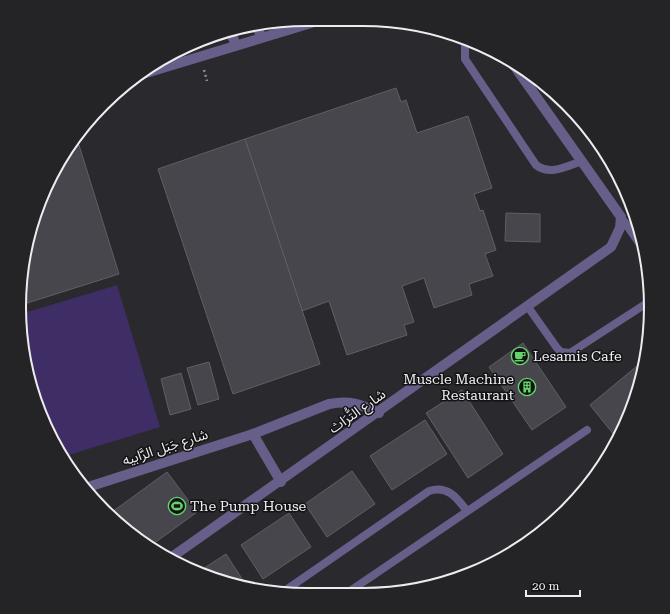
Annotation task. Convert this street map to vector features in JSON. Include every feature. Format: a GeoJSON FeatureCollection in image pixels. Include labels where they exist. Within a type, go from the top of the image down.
{"type":"FeatureCollection","features":[{"type":"Feature","properties":{"kind":"street"},"geometry":{"type":"LineString","coordinates":[[157,70],[299,26]]}},
{"type":"Feature","properties":{"kind":"street"},"geometry":{"type":"LineString","coordinates":[[258,30],[262,37]]}},
{"type":"Feature","properties":{"kind":"street"},"geometry":{"type":"LineString","coordinates":[[232,36],[236,45]]}},
{"type":"Feature","properties":{"kind":"street"},"geometry":{"type":"LineString","coordinates":[[520,74],[621,217]]}},
{"type":"Feature","properties":{"kind":"street","name":"شارع التُّرَاث"},"geometry":{"type":"LineString","coordinates":[[175,555],[379,413],[611,247],[620,228],[621,217]]}},
{"type":"Feature","properties":{"kind":"street","name":"شارع جَبَل الرَّابيه"},"geometry":{"type":"LineString","coordinates":[[91,486],[253,434],[319,408],[340,402],[358,403],[379,413]]}},
{"type":"Feature","properties":{"kind":"street"},"geometry":{"type":"LineString","coordinates":[[253,434],[281,482]]}},
{"type":"Feature","properties":{"kind":"lane"},"geometry":{"type":"LineString","coordinates":[[466,45],[465,59],[536,165],[545,170],[551,171],[582,161]]}},
{"type":"Feature","properties":{"kind":"lane"},"geometry":{"type":"LineString","coordinates":[[621,217],[635,237]]}},
{"type":"Feature","properties":{"kind":"lane"},"geometry":{"type":"LineString","coordinates":[[528,307],[557,348],[561,352],[570,353],[644,305]]}},
{"type":"Feature","properties":{"kind":"lane"},"geometry":{"type":"LineString","coordinates":[[354,588],[587,430]]}},
{"type":"Feature","properties":{"kind":"lane"},"geometry":{"type":"LineString","coordinates":[[290,587],[429,491],[440,489],[449,491],[467,511]]}},
{"type":"Feature","properties":{"kind":"shaded area"},"geometry":{"type":"Polygon","coordinates":[[[117,285],[160,427],[68,455],[47,415],[36,380],[28,344],[26,312],[117,285]]]}},
{"type":"Feature","properties":{"kind":"building"},"geometry":{"type":"Polygon","coordinates":[[[396,88],[401,102],[406,100],[417,133],[468,116],[492,188],[474,194],[480,211],[483,210],[496,250],[485,254],[493,276],[469,284],[472,295],[434,308],[424,278],[402,286],[414,322],[404,325],[407,335],[347,355],[329,301],[302,311],[245,139],[396,88]]]}},
{"type":"Feature","properties":{"kind":"building"},"geometry":{"type":"Polygon","coordinates":[[[245,139],[320,364],[233,394],[158,169],[245,139]]]}},
{"type":"Feature","properties":{"kind":"building"},"geometry":{"type":"Polygon","coordinates":[[[79,145],[119,274],[26,303],[28,270],[31,252],[41,217],[47,199],[55,183],[77,146],[79,145]]]}},
{"type":"Feature","properties":{"kind":"building"},"geometry":{"type":"Polygon","coordinates":[[[506,213],[540,214],[540,242],[505,241],[506,213]]]}},
{"type":"Feature","properties":{"kind":"building","name":"Muscle Machine Restaurant"},"geometry":{"type":"Polygon","coordinates":[[[523,343],[566,407],[532,430],[489,367],[523,343]]]}},
{"type":"Feature","properties":{"kind":"building"},"geometry":{"type":"Polygon","coordinates":[[[209,362],[219,399],[198,405],[187,368],[209,362]]]}},
{"type":"Feature","properties":{"kind":"building"},"geometry":{"type":"Polygon","coordinates":[[[638,365],[623,415],[613,434],[590,405],[638,365]]]}},
{"type":"Feature","properties":{"kind":"building"},"geometry":{"type":"Polygon","coordinates":[[[181,373],[191,409],[170,415],[161,379],[181,373]]]}},
{"type":"Feature","properties":{"kind":"building"},"geometry":{"type":"Polygon","coordinates":[[[462,390],[503,454],[468,478],[426,413],[462,390]]]}},
{"type":"Feature","properties":{"kind":"building"},"geometry":{"type":"Polygon","coordinates":[[[425,420],[447,454],[392,490],[370,456],[425,420]]]}},
{"type":"Feature","properties":{"kind":"building"},"geometry":{"type":"Polygon","coordinates":[[[352,471],[375,504],[327,537],[305,504],[352,471]]]}},
{"type":"Feature","properties":{"kind":"building"},"geometry":{"type":"Polygon","coordinates":[[[167,472],[197,512],[154,543],[114,511],[167,472]]]}},
{"type":"Feature","properties":{"kind":"building"},"geometry":{"type":"Polygon","coordinates":[[[289,513],[311,547],[263,579],[241,545],[289,513]]]}},
{"type":"Feature","properties":{"kind":"building"},"geometry":{"type":"Polygon","coordinates":[[[226,554],[243,581],[217,573],[203,568],[226,554]]]}},
{"type":"Feature","properties":{"kind":"place","name":"Lesamis Cafe"},"geometry":{"type":"Point","coordinates":[520,356]}},
{"type":"Feature","properties":{"kind":"place","name":"Muscle Machine Restaurant"},"geometry":{"type":"Point","coordinates":[527,387]}},
{"type":"Feature","properties":{"kind":"place","name":"The Pump House"},"geometry":{"type":"Point","coordinates":[177,506]}}]}
